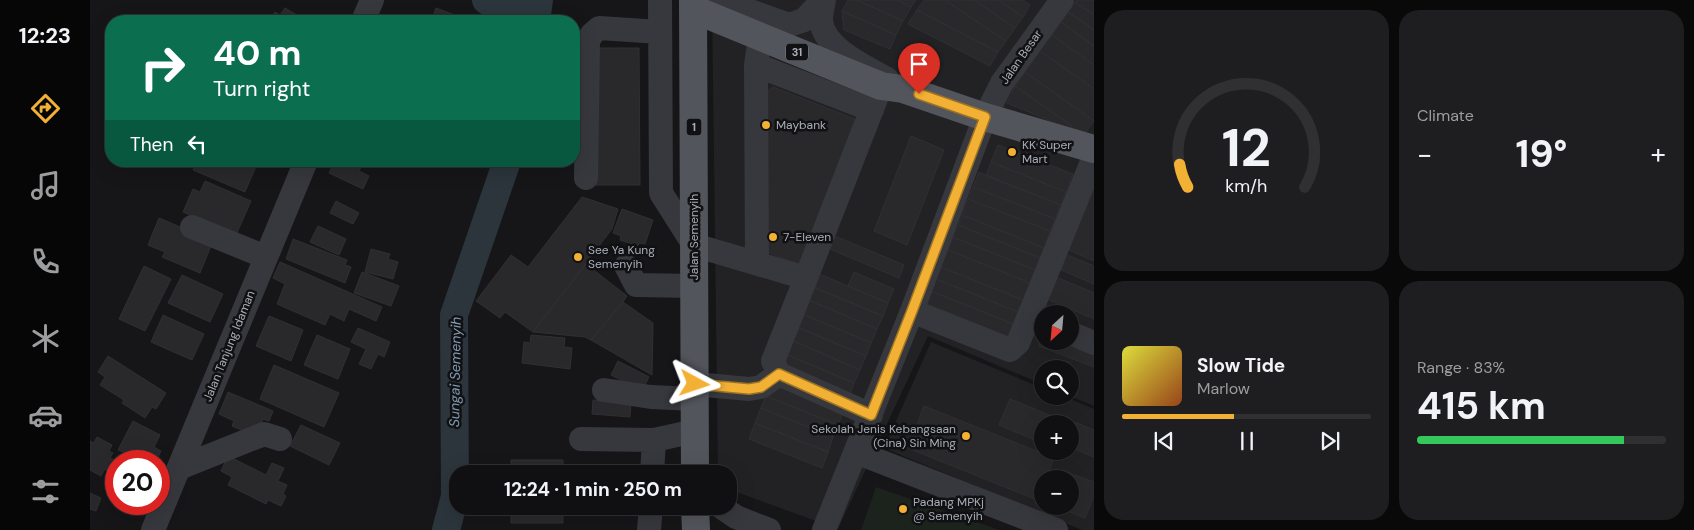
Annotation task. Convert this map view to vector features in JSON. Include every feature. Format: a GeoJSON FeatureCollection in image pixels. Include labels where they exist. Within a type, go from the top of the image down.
{"type":"FeatureCollection","features":[{"type":"Feature","properties":{"kind":"main road","name":"31"},"geometry":{"type":"LineString","coordinates":[[693,5],[886,95],[985,117],[1094,149]]}},
{"type":"Feature","properties":{"kind":"main road","name":"Jalan Semenyih"},"geometry":{"type":"LineString","coordinates":[[693,5],[695,465]]}},
{"type":"Feature","properties":{"kind":"main road"},"geometry":{"type":"LineString","coordinates":[[696,515],[696,530]]}},
{"type":"Feature","properties":{"kind":"street"},"geometry":{"type":"LineString","coordinates":[[366,15],[372,0]]}},
{"type":"Feature","properties":{"kind":"street"},"geometry":{"type":"LineString","coordinates":[[660,0],[661,193],[694,245],[806,278]]}},
{"type":"Feature","properties":{"kind":"street","name":"31"},"geometry":{"type":"LineString","coordinates":[[719,0],[789,25],[804,20],[824,0]]}},
{"type":"Feature","properties":{"kind":"street","name":"31"},"geometry":{"type":"LineString","coordinates":[[824,0],[821,20],[825,33],[836,48],[886,95]]}},
{"type":"Feature","properties":{"kind":"street","name":"Jalan Besar"},"geometry":{"type":"LineString","coordinates":[[824,530],[912,311],[985,117],[1002,83],[1062,0]]}},
{"type":"Feature","properties":{"kind":"street"},"geometry":{"type":"LineString","coordinates":[[586,178],[588,41],[599,28],[660,32]]}},
{"type":"Feature","properties":{"kind":"street"},"geometry":{"type":"LineString","coordinates":[[757,262],[756,66],[760,37]]}},
{"type":"Feature","properties":{"kind":"street"},"geometry":{"type":"LineString","coordinates":[[756,66],[886,95],[806,278],[773,361],[779,374],[871,415]]}},
{"type":"Feature","properties":{"kind":"street"},"geometry":{"type":"LineString","coordinates":[[1041,305],[1094,157]]}},
{"type":"Feature","properties":{"kind":"street","name":"Jalan Tanjung Idaman"},"geometry":{"type":"LineString","coordinates":[[153,530],[304,167]]}},
{"type":"Feature","properties":{"kind":"street"},"geometry":{"type":"LineString","coordinates":[[192,227],[266,257]]}},
{"type":"Feature","properties":{"kind":"street"},"geometry":{"type":"LineString","coordinates":[[626,266],[636,285],[695,286]]}},
{"type":"Feature","properties":{"kind":"street"},"geometry":{"type":"LineString","coordinates":[[912,311],[1010,350],[1034,323]]}},
{"type":"Feature","properties":{"kind":"street"},"geometry":{"type":"LineString","coordinates":[[1079,337],[1094,343]]}},
{"type":"Feature","properties":{"kind":"street"},"geometry":{"type":"LineString","coordinates":[[604,390],[650,397],[749,389],[761,387],[779,374]]}},
{"type":"Feature","properties":{"kind":"street"},"geometry":{"type":"LineString","coordinates":[[581,440],[654,440],[695,431]]}},
{"type":"Feature","properties":{"kind":"street"},"geometry":{"type":"LineString","coordinates":[[179,468],[264,434],[280,439]]}},
{"type":"Feature","properties":{"kind":"street"},"geometry":{"type":"LineString","coordinates":[[653,465],[654,440]]}},
{"type":"Feature","properties":{"kind":"street"},"geometry":{"type":"LineString","coordinates":[[856,452],[1056,530]]}},
{"type":"Feature","properties":{"kind":"street"},"geometry":{"type":"LineString","coordinates":[[650,530],[651,515]]}},
{"type":"Feature","properties":{"kind":"street"},"geometry":{"type":"LineString","coordinates":[[733,515],[769,530]]}},
{"type":"Feature","properties":{"kind":"shaded area"},"geometry":{"type":"Polygon","coordinates":[[[712,0],[1094,0],[1094,406],[1079,400],[1079,360],[1034,360],[1034,381],[928,336],[838,529],[737,492],[737,465],[718,465],[712,0]]]}},
{"type":"Feature","properties":{"kind":"shaded area","name":"Sekolah Jenis Kebangsaan (Cina) Sin Ming"},"geometry":{"type":"Polygon","coordinates":[[[931,342],[1034,385],[1034,405],[1079,405],[1079,403],[1094,409],[1094,530],[1082,530],[1046,515],[1079,515],[1079,470],[1034,470],[1034,510],[884,448],[931,342]]]}},
{"type":"Feature","properties":{"kind":"shaded area","name":"Padang MPKj @ Semenyih"},"geometry":{"type":"Polygon","coordinates":[[[876,487],[999,530],[861,530],[876,487]]]}},
{"type":"Feature","properties":{"kind":"building"},"geometry":{"type":"Polygon","coordinates":[[[848,0],[857,0],[903,21],[896,35],[842,11],[848,0]]]}},
{"type":"Feature","properties":{"kind":"building"},"geometry":{"type":"Polygon","coordinates":[[[857,0],[898,0],[911,7],[903,21],[857,0]]]}},
{"type":"Feature","properties":{"kind":"building"},"geometry":{"type":"Polygon","coordinates":[[[898,0],[916,0],[911,7],[898,0]]]}},
{"type":"Feature","properties":{"kind":"building"},"geometry":{"type":"Polygon","coordinates":[[[924,0],[945,0],[1006,41],[998,52],[917,10],[924,0]]]}},
{"type":"Feature","properties":{"kind":"building"},"geometry":{"type":"Polygon","coordinates":[[[945,0],[974,0],[1015,28],[1006,41],[945,0]]]}},
{"type":"Feature","properties":{"kind":"building"},"geometry":{"type":"Polygon","coordinates":[[[974,0],[998,0],[1023,17],[1015,28],[974,0]]]}},
{"type":"Feature","properties":{"kind":"building"},"geometry":{"type":"Polygon","coordinates":[[[998,0],[1023,0],[1030,5],[1023,17],[998,0]]]}},
{"type":"Feature","properties":{"kind":"building"},"geometry":{"type":"Polygon","coordinates":[[[1077,0],[1094,0],[1094,15],[1075,2],[1077,0]]]}},
{"type":"Feature","properties":{"kind":"building"},"geometry":{"type":"Polygon","coordinates":[[[1075,2],[1094,15],[1094,30],[1068,12],[1075,2]]]}},
{"type":"Feature","properties":{"kind":"building"},"geometry":{"type":"Polygon","coordinates":[[[285,8],[297,15],[280,15],[285,8]]]}},
{"type":"Feature","properties":{"kind":"building"},"geometry":{"type":"Polygon","coordinates":[[[436,8],[454,15],[433,15],[436,8]]]}},
{"type":"Feature","properties":{"kind":"building"},"geometry":{"type":"Polygon","coordinates":[[[917,10],[998,52],[990,66],[908,24],[917,10]]]}},
{"type":"Feature","properties":{"kind":"building"},"geometry":{"type":"Polygon","coordinates":[[[842,11],[896,35],[890,49],[844,30],[842,11]]]}},
{"type":"Feature","properties":{"kind":"building"},"geometry":{"type":"Polygon","coordinates":[[[1068,12],[1094,30],[1094,46],[1061,22],[1068,12]]]}},
{"type":"Feature","properties":{"kind":"building"},"geometry":{"type":"Polygon","coordinates":[[[1061,22],[1094,46],[1094,65],[1052,35],[1061,22]]]}},
{"type":"Feature","properties":{"kind":"building"},"geometry":{"type":"Polygon","coordinates":[[[1052,35],[1094,65],[1094,89],[1040,51],[1052,35]]]}},
{"type":"Feature","properties":{"kind":"building"},"geometry":{"type":"Polygon","coordinates":[[[581,48],[639,48],[640,185],[581,185],[581,48]]]}},
{"type":"Feature","properties":{"kind":"building"},"geometry":{"type":"Polygon","coordinates":[[[1040,51],[1094,89],[1094,121],[1025,72],[1040,51]]]}},
{"type":"Feature","properties":{"kind":"building"},"geometry":{"type":"Polygon","coordinates":[[[1025,72],[1094,121],[1084,135],[1015,86],[1025,72]]]}},
{"type":"Feature","properties":{"kind":"building"},"geometry":{"type":"Polygon","coordinates":[[[1015,86],[1072,126],[1070,129],[1007,103],[1015,86]]]}},
{"type":"Feature","properties":{"kind":"building"},"geometry":{"type":"Polygon","coordinates":[[[773,87],[855,119],[800,266],[768,252],[764,94],[773,87]]]}},
{"type":"Feature","properties":{"kind":"building"},"geometry":{"type":"Polygon","coordinates":[[[911,136],[944,150],[907,245],[874,231],[911,136]]]}},
{"type":"Feature","properties":{"kind":"building"},"geometry":{"type":"Polygon","coordinates":[[[998,145],[1073,174],[1066,192],[991,162],[998,145]]]}},
{"type":"Feature","properties":{"kind":"building"},"geometry":{"type":"Polygon","coordinates":[[[991,162],[1066,192],[1061,205],[986,176],[991,162]]]}},
{"type":"Feature","properties":{"kind":"building"},"geometry":{"type":"Polygon","coordinates":[[[194,167],[256,167],[245,192],[193,170],[194,167]]]}},
{"type":"Feature","properties":{"kind":"building"},"geometry":{"type":"Polygon","coordinates":[[[332,167],[361,167],[359,171],[369,176],[363,189],[329,173],[332,167]]]}},
{"type":"Feature","properties":{"kind":"building"},"geometry":{"type":"Polygon","coordinates":[[[979,172],[1061,205],[1055,219],[973,187],[979,172]]]}},
{"type":"Feature","properties":{"kind":"building"},"geometry":{"type":"Polygon","coordinates":[[[205,181],[251,201],[236,235],[183,212],[193,189],[200,192],[205,181]]]}},
{"type":"Feature","properties":{"kind":"building"},"geometry":{"type":"Polygon","coordinates":[[[973,187],[1055,219],[1050,231],[968,199],[973,187]]]}},
{"type":"Feature","properties":{"kind":"building"},"geometry":{"type":"Polygon","coordinates":[[[1091,187],[1094,188],[1094,261],[1069,250],[1091,187]]]}},
{"type":"Feature","properties":{"kind":"building"},"geometry":{"type":"Polygon","coordinates":[[[582,197],[618,209],[612,229],[533,332],[505,312],[500,318],[476,301],[511,255],[528,267],[582,197]]]}},
{"type":"Feature","properties":{"kind":"building"},"geometry":{"type":"Polygon","coordinates":[[[968,199],[1050,231],[1044,248],[962,215],[968,199]]]}},
{"type":"Feature","properties":{"kind":"building"},"geometry":{"type":"Polygon","coordinates":[[[336,201],[359,213],[353,224],[330,213],[336,201]]]}},
{"type":"Feature","properties":{"kind":"building"},"geometry":{"type":"Polygon","coordinates":[[[622,209],[653,220],[645,244],[639,243],[638,246],[620,240],[621,236],[613,233],[622,209]]]}},
{"type":"Feature","properties":{"kind":"building"},"geometry":{"type":"Polygon","coordinates":[[[962,215],[1044,248],[1040,258],[958,225],[962,215]]]}},
{"type":"Feature","properties":{"kind":"building"},"geometry":{"type":"Polygon","coordinates":[[[159,218],[213,241],[200,273],[162,257],[165,252],[148,245],[159,218]]]}},
{"type":"Feature","properties":{"kind":"building"},"geometry":{"type":"Polygon","coordinates":[[[958,225],[1040,258],[1035,270],[953,237],[958,225]]]}},
{"type":"Feature","properties":{"kind":"building"},"geometry":{"type":"Polygon","coordinates":[[[318,226],[346,239],[339,255],[310,242],[318,226]]]}},
{"type":"Feature","properties":{"kind":"building"},"geometry":{"type":"Polygon","coordinates":[[[830,234],[904,265],[899,278],[825,247],[830,234]]]}},
{"type":"Feature","properties":{"kind":"building"},"geometry":{"type":"Polygon","coordinates":[[[953,237],[1035,270],[1030,283],[948,250],[953,237]]]}},
{"type":"Feature","properties":{"kind":"building"},"geometry":{"type":"Polygon","coordinates":[[[293,239],[347,260],[345,265],[351,267],[345,283],[286,259],[293,239]]]}},
{"type":"Feature","properties":{"kind":"building"},"geometry":{"type":"Polygon","coordinates":[[[371,249],[390,254],[388,259],[398,262],[393,279],[365,272],[371,249]]]}},
{"type":"Feature","properties":{"kind":"building"},"geometry":{"type":"Polygon","coordinates":[[[948,250],[1030,283],[1023,300],[941,267],[948,250]]]}},
{"type":"Feature","properties":{"kind":"building"},"geometry":{"type":"Polygon","coordinates":[[[1067,255],[1094,266],[1094,284],[1061,270],[1067,255]]]}},
{"type":"Feature","properties":{"kind":"building"},"geometry":{"type":"Polygon","coordinates":[[[280,262],[382,307],[376,321],[349,309],[344,321],[330,314],[325,325],[277,304],[285,284],[273,278],[280,262]]]}},
{"type":"Feature","properties":{"kind":"building"},"geometry":{"type":"Polygon","coordinates":[[[586,264],[627,296],[623,302],[591,340],[585,337],[533,332],[586,264]]]}},
{"type":"Feature","properties":{"kind":"building"},"geometry":{"type":"Polygon","coordinates":[[[144,266],[171,279],[145,331],[119,319],[144,266]]]}},
{"type":"Feature","properties":{"kind":"building"},"geometry":{"type":"Polygon","coordinates":[[[941,267],[1023,300],[1018,312],[936,279],[941,267]]]}},
{"type":"Feature","properties":{"kind":"building"},"geometry":{"type":"Polygon","coordinates":[[[362,272],[399,286],[391,306],[354,293],[362,272]]]}},
{"type":"Feature","properties":{"kind":"building"},"geometry":{"type":"Polygon","coordinates":[[[854,272],[894,289],[888,303],[848,286],[854,272]]]}},
{"type":"Feature","properties":{"kind":"building"},"geometry":{"type":"Polygon","coordinates":[[[817,273],[888,303],[883,316],[811,286],[817,273]]]}},
{"type":"Feature","properties":{"kind":"building"},"geometry":{"type":"Polygon","coordinates":[[[182,275],[223,294],[210,322],[168,303],[182,275]]]}},
{"type":"Feature","properties":{"kind":"building"},"geometry":{"type":"Polygon","coordinates":[[[1056,277],[1094,293],[1094,319],[1079,313],[1079,305],[1061,305],[1047,299],[1056,277]]]}},
{"type":"Feature","properties":{"kind":"building"},"geometry":{"type":"Polygon","coordinates":[[[936,279],[1018,312],[1013,324],[931,291],[936,279]]]}},
{"type":"Feature","properties":{"kind":"building"},"geometry":{"type":"Polygon","coordinates":[[[811,286],[883,316],[877,329],[806,299],[811,286]]]}},
{"type":"Feature","properties":{"kind":"building"},"geometry":{"type":"Polygon","coordinates":[[[931,291],[1013,324],[1008,338],[926,305],[931,291]]]}},
{"type":"Feature","properties":{"kind":"building"},"geometry":{"type":"Polygon","coordinates":[[[806,299],[877,329],[871,343],[800,313],[806,299]]]}},
{"type":"Feature","properties":{"kind":"building"},"geometry":{"type":"Polygon","coordinates":[[[623,302],[653,323],[652,375],[591,340],[623,302]]]}},
{"type":"Feature","properties":{"kind":"building"},"geometry":{"type":"Polygon","coordinates":[[[800,313],[871,343],[866,356],[794,326],[800,313]]]}},
{"type":"Feature","properties":{"kind":"building"},"geometry":{"type":"Polygon","coordinates":[[[163,315],[204,334],[192,360],[151,342],[163,315]]]}},
{"type":"Feature","properties":{"kind":"building"},"geometry":{"type":"Polygon","coordinates":[[[269,316],[303,330],[291,361],[256,346],[269,316]]]}},
{"type":"Feature","properties":{"kind":"building"},"geometry":{"type":"Polygon","coordinates":[[[794,326],[866,356],[860,370],[789,339],[794,326]]]}},
{"type":"Feature","properties":{"kind":"building"},"geometry":{"type":"Polygon","coordinates":[[[358,328],[390,342],[384,357],[378,354],[371,369],[359,364],[366,349],[351,342],[358,328]]]}},
{"type":"Feature","properties":{"kind":"building"},"geometry":{"type":"Polygon","coordinates":[[[317,335],[350,349],[338,379],[304,365],[317,335]]]}},
{"type":"Feature","properties":{"kind":"building"},"geometry":{"type":"Polygon","coordinates":[[[531,335],[565,338],[564,347],[572,348],[570,369],[522,363],[524,342],[530,343],[531,335]]]}},
{"type":"Feature","properties":{"kind":"building"},"geometry":{"type":"Polygon","coordinates":[[[789,339],[860,370],[854,383],[783,353],[789,339]]]}},
{"type":"Feature","properties":{"kind":"building"},"geometry":{"type":"Polygon","coordinates":[[[1079,345],[1094,351],[1094,367],[1049,350],[1079,350],[1079,345]]]}},
{"type":"Feature","properties":{"kind":"building"},"geometry":{"type":"Polygon","coordinates":[[[783,353],[854,383],[849,396],[777,366],[783,353]]]}},
{"type":"Feature","properties":{"kind":"building"},"geometry":{"type":"Polygon","coordinates":[[[108,356],[166,393],[156,409],[152,407],[145,418],[122,403],[124,400],[100,385],[105,377],[98,372],[108,356]]]}},
{"type":"Feature","properties":{"kind":"building"},"geometry":{"type":"Polygon","coordinates":[[[618,361],[649,377],[642,391],[611,375],[618,361]]]}},
{"type":"Feature","properties":{"kind":"building"},"geometry":{"type":"Polygon","coordinates":[[[274,365],[339,393],[324,427],[260,399],[274,365]]]}},
{"type":"Feature","properties":{"kind":"building"},"geometry":{"type":"Polygon","coordinates":[[[771,382],[844,411],[838,425],[766,396],[771,382]]]}},
{"type":"Feature","properties":{"kind":"building"},"geometry":{"type":"Polygon","coordinates":[[[228,392],[273,411],[269,421],[263,419],[256,436],[232,426],[234,421],[219,414],[228,392]]]}},
{"type":"Feature","properties":{"kind":"building"},"geometry":{"type":"Polygon","coordinates":[[[766,396],[838,425],[833,437],[761,408],[766,396]]]}},
{"type":"Feature","properties":{"kind":"building"},"geometry":{"type":"Polygon","coordinates":[[[1010,399],[1050,415],[1034,415],[1034,440],[999,425],[1010,399]]]}},
{"type":"Feature","properties":{"kind":"building"},"geometry":{"type":"Polygon","coordinates":[[[593,400],[631,403],[630,417],[592,414],[593,400]]]}},
{"type":"Feature","properties":{"kind":"building"},"geometry":{"type":"Polygon","coordinates":[[[924,406],[1034,450],[1034,460],[1053,460],[1049,470],[1034,470],[1034,499],[908,448],[924,406]]]}},
{"type":"Feature","properties":{"kind":"building"},"geometry":{"type":"Polygon","coordinates":[[[761,408],[833,437],[828,452],[755,423],[761,408]]]}},
{"type":"Feature","properties":{"kind":"building"},"geometry":{"type":"Polygon","coordinates":[[[133,421],[160,435],[154,447],[159,450],[118,450],[133,421]]]}},
{"type":"Feature","properties":{"kind":"building"},"geometry":{"type":"Polygon","coordinates":[[[755,423],[828,452],[822,468],[749,439],[755,423]]]}},
{"type":"Feature","properties":{"kind":"building"},"geometry":{"type":"Polygon","coordinates":[[[1079,424],[1094,430],[1094,457],[1079,451],[1079,424]]]}},
{"type":"Feature","properties":{"kind":"building"},"geometry":{"type":"Polygon","coordinates":[[[301,425],[340,443],[329,465],[290,446],[301,425]]]}},
{"type":"Feature","properties":{"kind":"building"},"geometry":{"type":"Polygon","coordinates":[[[97,437],[112,445],[110,450],[105,450],[105,469],[101,476],[90,470],[90,441],[94,443],[97,437]]]}},
{"type":"Feature","properties":{"kind":"building"},"geometry":{"type":"Polygon","coordinates":[[[228,456],[266,475],[272,463],[284,468],[278,481],[287,485],[283,494],[286,496],[281,506],[268,500],[266,504],[228,485],[232,477],[221,471],[228,456]]]}},
{"type":"Feature","properties":{"kind":"building"},"geometry":{"type":"Polygon","coordinates":[[[511,460],[563,460],[563,465],[511,465],[511,460]]]}},
{"type":"Feature","properties":{"kind":"building"},"geometry":{"type":"Polygon","coordinates":[[[1079,476],[1094,482],[1094,496],[1085,518],[1078,515],[1079,476]]]}},
{"type":"Feature","properties":{"kind":"building"},"geometry":{"type":"Polygon","coordinates":[[[90,493],[101,498],[96,511],[90,509],[90,493]]]}},
{"type":"Feature","properties":{"kind":"building"},"geometry":{"type":"Polygon","coordinates":[[[511,515],[563,515],[563,523],[511,523],[511,515]]]}},
{"type":"Feature","properties":{"kind":"waterway"},"geometry":{"type":"LineString","coordinates":[[486,0],[498,8],[526,0]]}},
{"type":"Feature","properties":{"kind":"waterway","name":"Sungai Semenyih"},"geometry":{"type":"LineString","coordinates":[[537,15],[539,0]]}},
{"type":"Feature","properties":{"kind":"waterway","name":"Sungai Semenyih"},"geometry":{"type":"LineString","coordinates":[[446,530],[455,496],[454,315],[505,167]]}},
{"type":"Feature","properties":{"kind":"place","name":"Maybank"},"geometry":{"type":"Point","coordinates":[766,125]}},
{"type":"Feature","properties":{"kind":"place","name":"KK Super Mart"},"geometry":{"type":"Point","coordinates":[1012,152]}},
{"type":"Feature","properties":{"kind":"place","name":"7-Eleven"},"geometry":{"type":"Point","coordinates":[773,237]}},
{"type":"Feature","properties":{"kind":"place","name":"See Ya Kung Semenyih"},"geometry":{"type":"Point","coordinates":[578,257]}},
{"type":"Feature","properties":{"kind":"place","name":"Sekolah Jenis Kebangsaan (Cina) Sin Ming"},"geometry":{"type":"Point","coordinates":[966,436]}},
{"type":"Feature","properties":{"kind":"place","name":"Padang MPKj @ Semenyih"},"geometry":{"type":"Point","coordinates":[903,509]}},
{"type":"Feature","properties":{"kind":"route"},"geometry":{"type":"LineString","coordinates":[[695,384],[749,389],[761,387],[779,374],[871,415],[985,117],[919,94]]}}]}
